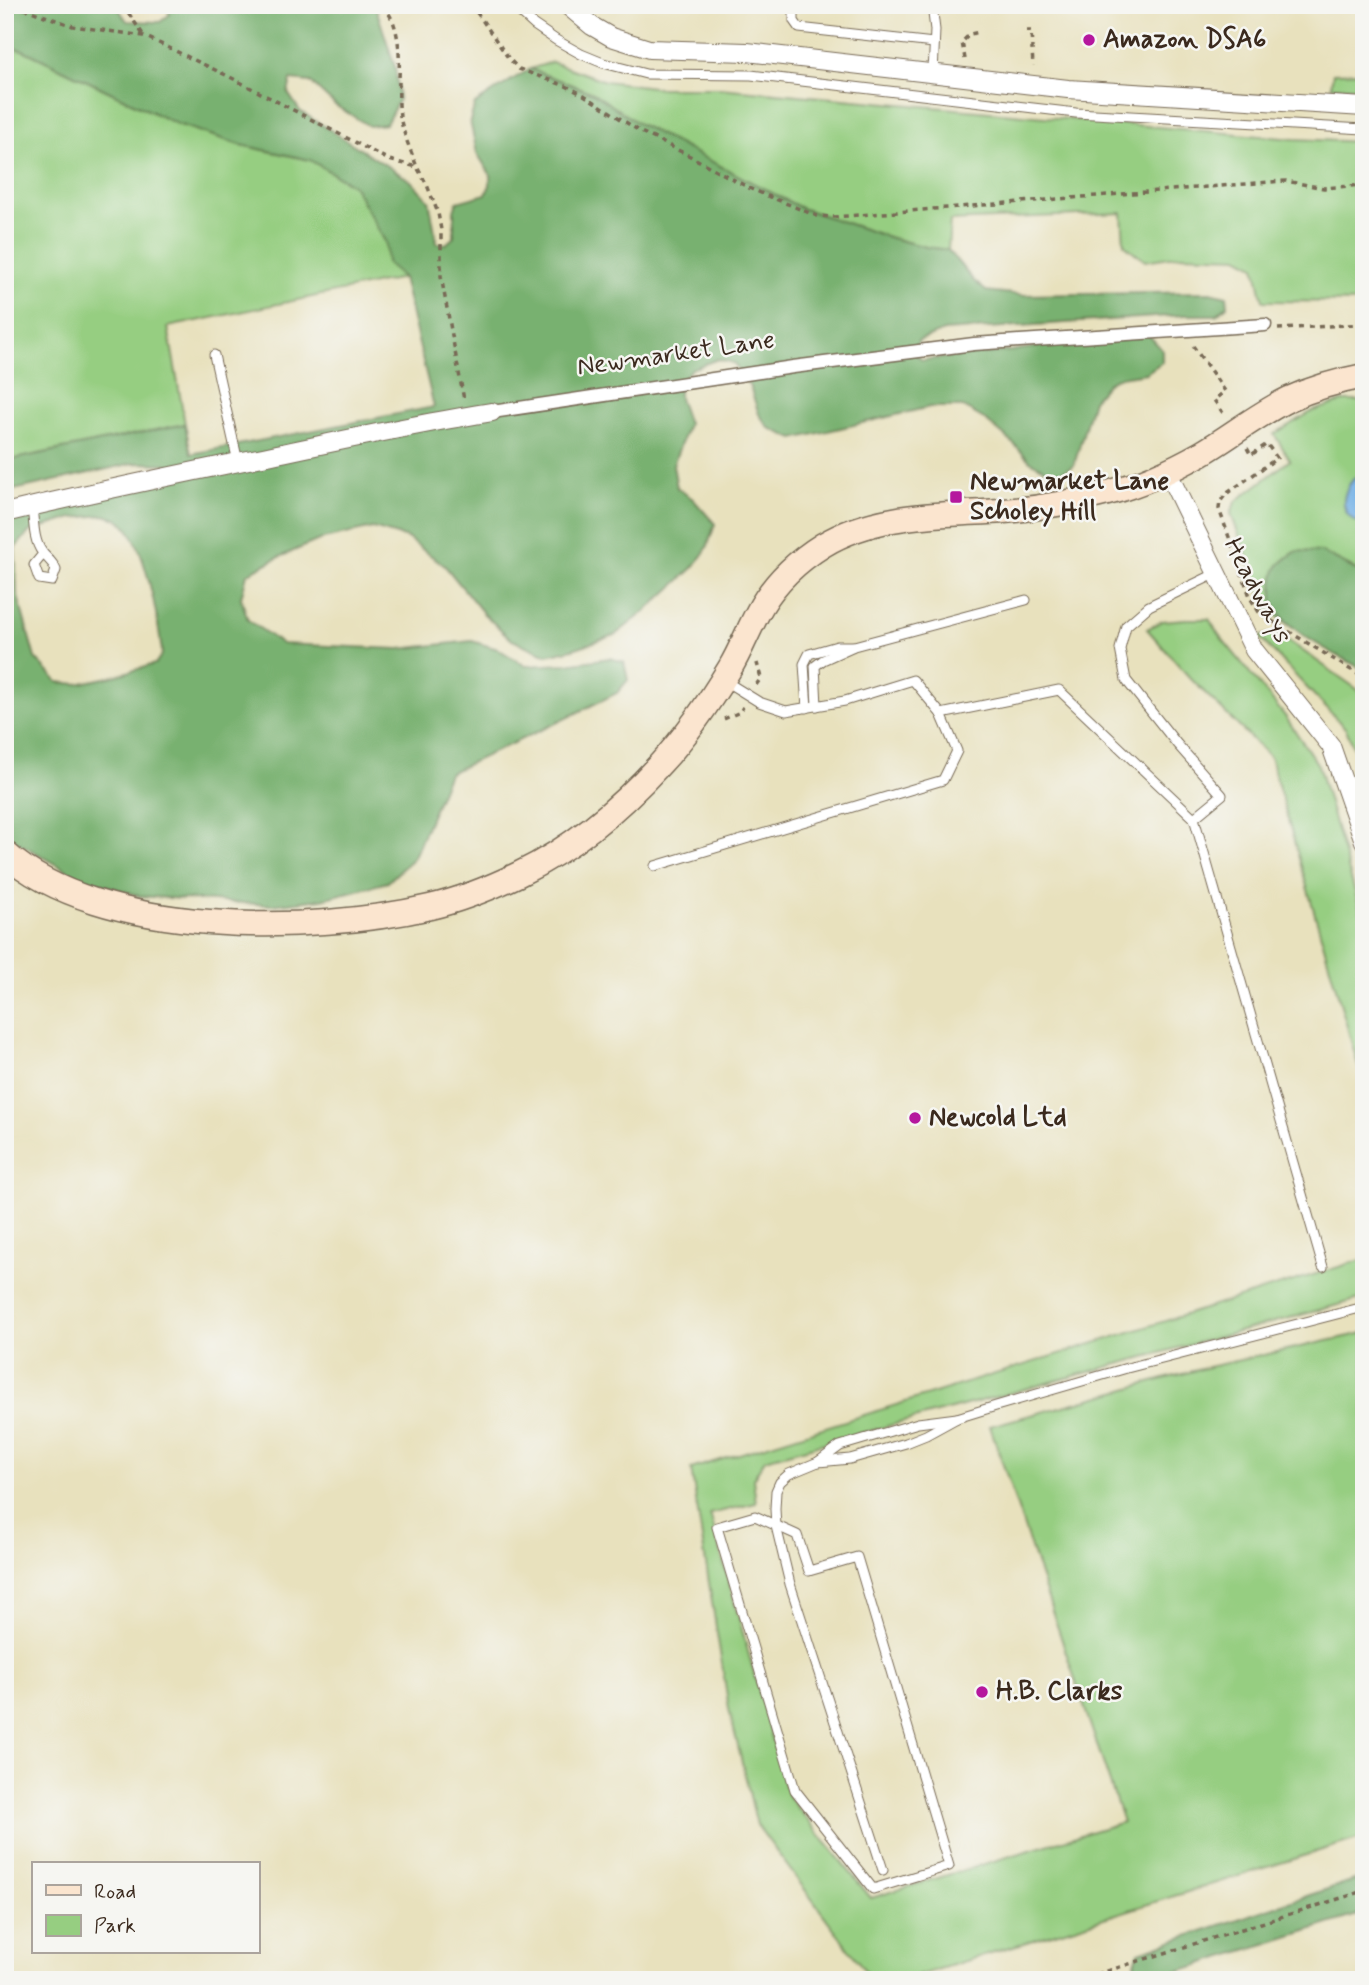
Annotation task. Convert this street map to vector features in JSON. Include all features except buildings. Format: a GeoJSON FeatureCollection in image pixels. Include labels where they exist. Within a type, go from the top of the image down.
{"type":"FeatureCollection","features":[{"type":"Feature","properties":{"kind":"main road"},"geometry":{"type":"LineString","coordinates":[[5,853],[38,876],[89,899],[135,911],[202,921],[292,925],[375,917],[435,906],[477,892],[555,854],[591,828],[640,785],[664,760],[722,680],[776,584],[810,554],[840,536],[862,527],[913,517],[1013,510],[1072,502],[1113,491],[1167,471],[1285,401],[1338,381],[1364,376]]}},
{"type":"Feature","properties":{"kind":"street"},"geometry":{"type":"LineString","coordinates":[[567,5],[585,21],[611,37],[649,49],[747,52],[1087,91],[1364,107]]}},
{"type":"Feature","properties":{"kind":"street","name":"Newmarket Lane"},"geometry":{"type":"LineString","coordinates":[[5,513],[467,416],[734,375],[1014,340],[1265,325]]}},
{"type":"Feature","properties":{"kind":"street","name":"Headways"},"geometry":{"type":"LineString","coordinates":[[1167,471],[1254,650],[1331,746],[1364,841]]}},
{"type":"Feature","properties":{"kind":"lane"},"geometry":{"type":"LineString","coordinates":[[512,5],[545,33],[580,54],[646,74],[729,74],[1064,111],[1364,129]]}},
{"type":"Feature","properties":{"kind":"lane"},"geometry":{"type":"LineString","coordinates":[[793,5],[794,21],[799,28],[934,43]]}},
{"type":"Feature","properties":{"kind":"lane"},"geometry":{"type":"LineString","coordinates":[[932,5],[935,23],[933,74]]}},
{"type":"Feature","properties":{"kind":"lane"},"geometry":{"type":"LineString","coordinates":[[214,355],[238,462]]}},
{"type":"Feature","properties":{"kind":"lane"},"geometry":{"type":"LineString","coordinates":[[32,506],[37,542],[43,554]]}},
{"type":"Feature","properties":{"kind":"lane"},"geometry":{"type":"LineString","coordinates":[[1194,818],[1222,795],[1126,680],[1120,649],[1126,626],[1149,606],[1217,573]]}},
{"type":"Feature","properties":{"kind":"lane"},"geometry":{"type":"LineString","coordinates":[[817,706],[815,666],[823,660],[855,646],[1026,600]]}},
{"type":"Feature","properties":{"kind":"lane"},"geometry":{"type":"LineString","coordinates":[[807,708],[804,664],[809,654],[837,646],[855,646]]}},
{"type":"Feature","properties":{"kind":"lane"},"geometry":{"type":"LineString","coordinates":[[655,866],[943,780],[957,751],[941,714],[913,680],[845,701],[786,711],[759,702],[722,680]]}},
{"type":"Feature","properties":{"kind":"lane"},"geometry":{"type":"LineString","coordinates":[[941,714],[1059,690],[1194,818],[1323,1266]]}},
{"type":"Feature","properties":{"kind":"lane"},"geometry":{"type":"LineString","coordinates":[[883,1870],[790,1584],[776,1526],[776,1490],[779,1482],[789,1474],[818,1462],[840,1446],[857,1439],[918,1423],[957,1418],[1127,1368],[1364,1307]]}},
{"type":"Feature","properties":{"kind":"lane"},"geometry":{"type":"LineString","coordinates":[[818,1462],[850,1460],[906,1443],[957,1418]]}},
{"type":"Feature","properties":{"kind":"lane"},"geometry":{"type":"LineString","coordinates":[[755,1516],[776,1526],[797,1535],[809,1571],[857,1557],[949,1866],[873,1889],[795,1790],[717,1527],[755,1516]]}},
{"type":"Feature","properties":{"kind":"path"},"geometry":{"type":"LineString","coordinates":[[14,5],[73,26],[144,36],[230,77],[389,160],[417,167]]}},
{"type":"Feature","properties":{"kind":"path"},"geometry":{"type":"LineString","coordinates":[[123,5],[144,36]]}},
{"type":"Feature","properties":{"kind":"path"},"geometry":{"type":"LineString","coordinates":[[384,5],[394,24],[398,44],[398,92],[404,133],[438,213],[441,230],[441,276],[467,416]]}},
{"type":"Feature","properties":{"kind":"path"},"geometry":{"type":"LineString","coordinates":[[470,5],[519,69],[566,86],[641,132],[751,189],[817,216],[834,217],[1286,181],[1324,188],[1364,185]]}},
{"type":"Feature","properties":{"kind":"path"},"geometry":{"type":"LineString","coordinates":[[1026,31],[1031,31],[1033,71]]}},
{"type":"Feature","properties":{"kind":"path"},"geometry":{"type":"LineString","coordinates":[[1265,325],[1276,329],[1364,324]]}},
{"type":"Feature","properties":{"kind":"path"},"geometry":{"type":"LineString","coordinates":[[1182,330],[1225,391],[1214,400],[1226,419]]}},
{"type":"Feature","properties":{"kind":"path"},"geometry":{"type":"LineString","coordinates":[[1244,445],[1251,455],[1267,444],[1277,458],[1226,494],[1219,504],[1223,526],[1251,599],[1259,612],[1364,678]]}},
{"type":"Feature","properties":{"kind":"path"},"geometry":{"type":"LineString","coordinates":[[1078,1980],[1364,1891]]}},
{"type":"Feature","properties":{"kind":"green space"},"geometry":{"type":"Polygon","coordinates":[[[5,5],[116,5],[127,21],[160,22],[170,14],[164,5],[375,5],[395,67],[399,99],[386,124],[369,126],[335,105],[310,82],[291,80],[288,93],[300,111],[411,181],[429,200],[437,243],[446,244],[454,237],[454,210],[457,202],[486,194],[490,185],[490,174],[477,153],[470,121],[475,104],[530,69],[593,93],[639,124],[801,208],[891,238],[948,250],[986,291],[1022,295],[1210,292],[1227,296],[1228,305],[1216,315],[944,331],[918,341],[915,354],[922,360],[1011,351],[1131,332],[1148,334],[1162,350],[1162,362],[1146,373],[1110,381],[1093,400],[1074,465],[1062,472],[1048,471],[1030,461],[984,419],[963,407],[930,407],[794,439],[769,428],[759,414],[750,387],[733,363],[718,359],[691,369],[679,383],[679,398],[688,424],[673,465],[677,488],[693,499],[715,524],[707,548],[694,567],[615,635],[573,649],[547,655],[512,640],[484,614],[445,566],[407,538],[373,528],[319,540],[247,574],[241,598],[248,620],[282,644],[399,649],[472,641],[498,649],[526,666],[610,658],[624,662],[628,680],[617,693],[449,773],[414,857],[388,882],[322,899],[272,905],[139,896],[77,876],[5,833],[5,517],[170,476],[168,464],[134,463],[5,492],[5,461],[185,424],[191,454],[434,407],[403,278],[387,263],[386,243],[354,186],[310,160],[241,145],[177,124],[23,50],[5,47],[5,5]],[[105,515],[73,518],[30,531],[15,548],[17,593],[35,658],[58,682],[77,684],[114,676],[155,664],[162,654],[149,583],[137,544],[120,521],[105,515]]]}},
{"type":"Feature","properties":{"kind":"green space"},"geometry":{"type":"Polygon","coordinates":[[[5,47],[23,50],[177,124],[241,145],[310,160],[354,186],[386,243],[387,263],[403,278],[168,327],[185,424],[5,461],[5,47]]]}},
{"type":"Feature","properties":{"kind":"green space"},"geometry":{"type":"Polygon","coordinates":[[[552,62],[605,81],[661,88],[719,88],[1294,139],[1364,142],[1364,302],[1263,301],[1255,266],[1238,257],[1182,255],[1145,261],[1124,244],[1122,213],[950,221],[948,250],[891,238],[801,208],[639,124],[593,93],[530,69],[552,62]]]}},
{"type":"Feature","properties":{"kind":"green space"},"geometry":{"type":"Polygon","coordinates":[[[1364,72],[1364,88],[1331,86],[1333,73],[1364,72]]]}},
{"type":"Feature","properties":{"kind":"green space"},"geometry":{"type":"Polygon","coordinates":[[[1344,401],[1364,401],[1364,574],[1320,552],[1284,620],[1294,629],[1267,609],[1231,514],[1235,502],[1290,460],[1274,434],[1313,411],[1344,401]]]}},
{"type":"Feature","properties":{"kind":"green space"},"geometry":{"type":"Polygon","coordinates":[[[1297,551],[1321,552],[1364,574],[1364,670],[1302,634],[1281,616],[1275,606],[1273,582],[1276,570],[1281,562],[1297,551]]]}},
{"type":"Feature","properties":{"kind":"green space"},"geometry":{"type":"Polygon","coordinates":[[[1209,619],[1285,716],[1318,765],[1364,923],[1364,1086],[1270,757],[1190,678],[1147,629],[1162,621],[1209,619]]]}},
{"type":"Feature","properties":{"kind":"green space"},"geometry":{"type":"Polygon","coordinates":[[[1269,634],[1283,637],[1364,694],[1364,772],[1346,729],[1259,637],[1269,634]]]}},
{"type":"Feature","properties":{"kind":"green space"},"geometry":{"type":"Polygon","coordinates":[[[1364,1259],[1364,1298],[765,1459],[753,1479],[756,1503],[710,1514],[788,1796],[871,1898],[1123,1822],[990,1426],[1208,1367],[1364,1333],[1364,1837],[904,1980],[872,1980],[757,1825],[729,1709],[691,1469],[1364,1259]]]}},
{"type":"Feature","properties":{"kind":"green space"},"geometry":{"type":"Polygon","coordinates":[[[1364,1877],[1364,1913],[1150,1980],[1133,1980],[1130,1974],[1139,1952],[1364,1877]]]}},
{"type":"Feature","properties":{"kind":"water"},"geometry":{"type":"Polygon","coordinates":[[[1364,472],[1364,525],[1350,517],[1344,504],[1349,485],[1364,472]]]}},
{"type":"Feature","properties":{"kind":"place","name":"Amazon DSA6"},"geometry":{"type":"Point","coordinates":[1089,40]}},
{"type":"Feature","properties":{"kind":"place","name":"Newmarket Lane Scholey Hill"},"geometry":{"type":"Point","coordinates":[956,497]}},
{"type":"Feature","properties":{"kind":"place","name":"Newcold Ltd"},"geometry":{"type":"Point","coordinates":[915,1118]}},
{"type":"Feature","properties":{"kind":"place","name":"H.B. Clarks"},"geometry":{"type":"Point","coordinates":[982,1692]}}]}
